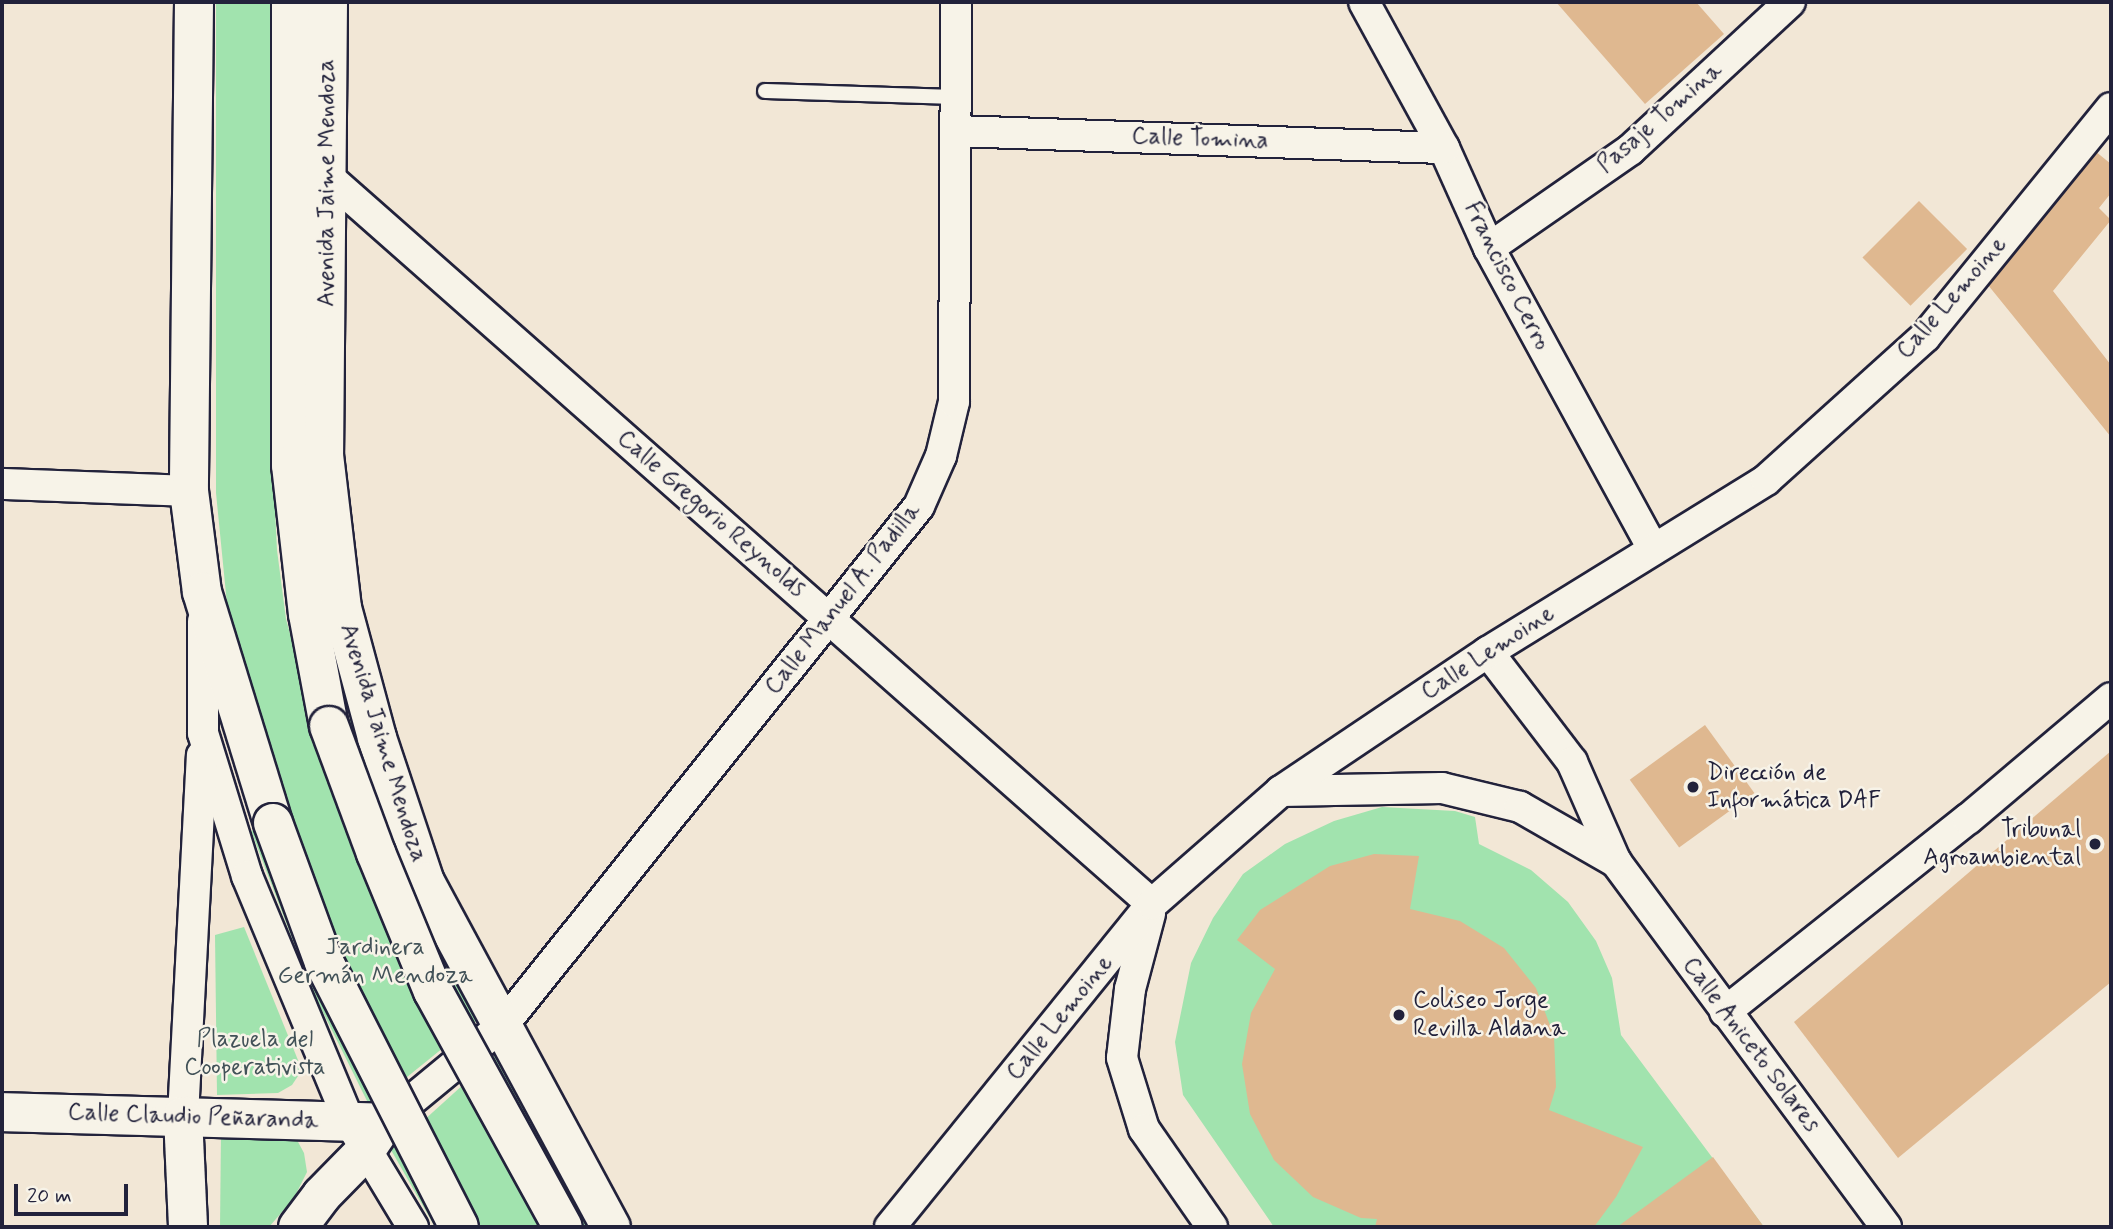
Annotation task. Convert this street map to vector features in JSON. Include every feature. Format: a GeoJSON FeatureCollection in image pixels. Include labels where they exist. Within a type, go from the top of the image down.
{"type":"FeatureCollection","features":[{"type":"Feature","properties":{"kind":"main road"},"geometry":{"type":"LineString","coordinates":[[194,2],[189,491],[202,592],[273,823],[324,962],[459,1227]]}},
{"type":"Feature","properties":{"kind":"main road","name":"Avenida Jaime Mendoza"},"geometry":{"type":"LineString","coordinates":[[291,2],[309,176],[324,455],[342,608],[377,738],[425,882],[611,1227]]}},
{"type":"Feature","properties":{"kind":"main road","name":"Avenida Jaime Mendoza"},"geometry":{"type":"LineString","coordinates":[[328,2],[309,176],[291,465],[308,614],[329,726],[376,853],[433,991],[563,1227]]}},
{"type":"Feature","properties":{"kind":"main road","name":"Calle Claudio Peñaranda"},"geometry":{"type":"LineString","coordinates":[[2,1112],[302,1119],[366,1131]]}},
{"type":"Feature","properties":{"kind":"main road"},"geometry":{"type":"LineString","coordinates":[[183,1116],[188,1227]]}},
{"type":"Feature","properties":{"kind":"main road"},"geometry":{"type":"LineString","coordinates":[[302,1119],[321,1139],[328,1166],[323,1195]]}},
{"type":"Feature","properties":{"kind":"main road"},"geometry":{"type":"LineString","coordinates":[[298,1227],[366,1131]]}},
{"type":"Feature","properties":{"kind":"street","name":"Calle Manuel A. Padilla"},"geometry":{"type":"LineString","coordinates":[[366,1131],[503,1025],[919,506],[941,456],[954,402],[956,2]]}},
{"type":"Feature","properties":{"kind":"street","name":"Francisco Cerro"},"geometry":{"type":"LineString","coordinates":[[1364,2],[1444,148],[1489,248],[1653,549]]}},
{"type":"Feature","properties":{"kind":"street","name":"Pasaje Tomina"},"geometry":{"type":"LineString","coordinates":[[1489,248],[1630,150],[1790,2]]}},
{"type":"Feature","properties":{"kind":"street","name":"Calle Lemoine"},"geometry":{"type":"LineString","coordinates":[[890,1227],[1152,904],[1281,792],[1488,652],[1766,480],[1925,337],[2111,107]]}},
{"type":"Feature","properties":{"kind":"street","name":"Calle Tomina"},"geometry":{"type":"LineString","coordinates":[[956,131],[1444,148]]}},
{"type":"Feature","properties":{"kind":"street","name":"Calle Gregorio Reynolds"},"geometry":{"type":"LineString","coordinates":[[309,176],[829,618],[1152,904]]}},
{"type":"Feature","properties":{"kind":"street"},"geometry":{"type":"LineString","coordinates":[[2,484],[189,491]]}},
{"type":"Feature","properties":{"kind":"street"},"geometry":{"type":"LineString","coordinates":[[183,1116],[204,733],[202,592]]}},
{"type":"Feature","properties":{"kind":"street","name":"Calle Aniceto Solares"},"geometry":{"type":"LineString","coordinates":[[1488,652],[1572,762],[1616,862],[1886,1227]]}},
{"type":"Feature","properties":{"kind":"street"},"geometry":{"type":"LineString","coordinates":[[1725,1012],[1968,819],[2111,698]]}},
{"type":"Feature","properties":{"kind":"street"},"geometry":{"type":"LineString","coordinates":[[204,733],[247,876],[413,1227]]}},
{"type":"Feature","properties":{"kind":"street","name":"Calle Aniceto Solares"},"geometry":{"type":"LineString","coordinates":[[1281,792],[1442,788],[1520,807],[1616,862]]}},
{"type":"Feature","properties":{"kind":"street"},"geometry":{"type":"LineString","coordinates":[[1152,904],[1130,989],[1122,1058],[1144,1129],[1212,1227]]}},
{"type":"Feature","properties":{"kind":"lane"},"geometry":{"type":"LineString","coordinates":[[765,91],[956,97]]}},
{"type":"Feature","properties":{"kind":"green space","name":"Jardinera Germán Mendoza"},"geometry":{"type":"Polygon","coordinates":[[[216,2],[280,2],[272,447],[277,550],[286,619],[316,728],[358,717],[480,1018],[370,1107],[311,988],[251,831],[284,816],[228,614],[216,493],[216,2]]]}},
{"type":"Feature","properties":{"kind":"green space","name":"Coliseo Jorge Revilla Aldana"},"geometry":{"type":"Polygon","coordinates":[[[1382,807],[1455,811],[1475,817],[1479,844],[1531,870],[1568,902],[1596,941],[1612,978],[1621,1035],[1764,1227],[1274,1227],[1183,1095],[1175,1042],[1191,963],[1213,918],[1243,874],[1285,844],[1334,821],[1382,807]]]}},
{"type":"Feature","properties":{"kind":"green space","name":"Plazuela del Cooperativista"},"geometry":{"type":"Polygon","coordinates":[[[244,927],[302,1070],[292,1085],[278,1093],[217,1095],[215,935],[244,927]]]}},
{"type":"Feature","properties":{"kind":"green space","name":"Jardinera Germán Mendoza"},"geometry":{"type":"Polygon","coordinates":[[[496,1055],[587,1227],[435,1227],[391,1150],[496,1055]]]}},
{"type":"Feature","properties":{"kind":"green space","name":"Plazuela del Cooperativista"},"geometry":{"type":"Polygon","coordinates":[[[221,1132],[284,1134],[297,1140],[304,1153],[307,1172],[294,1198],[269,1227],[220,1227],[221,1132]]]}},
{"type":"Feature","properties":{"kind":"building"},"geometry":{"type":"Polygon","coordinates":[[[1556,2],[1696,2],[1724,34],[1645,104],[1556,2]]]}},
{"type":"Feature","properties":{"kind":"building"},"geometry":{"type":"Polygon","coordinates":[[[2095,151],[2111,164],[2111,193],[2099,208],[2111,220],[2053,291],[2111,365],[2111,437],[1988,285],[2095,151]]]}},
{"type":"Feature","properties":{"kind":"building"},"geometry":{"type":"Polygon","coordinates":[[[1919,201],[1967,249],[1911,306],[1862,258],[1919,201]]]}},
{"type":"Feature","properties":{"kind":"building","name":"Dirección de Informática DAF"},"geometry":{"type":"Polygon","coordinates":[[[1705,725],[1754,793],[1679,848],[1630,780],[1705,725]]]}},
{"type":"Feature","properties":{"kind":"building"},"geometry":{"type":"Polygon","coordinates":[[[2111,751],[2111,982],[1898,1158],[1794,1022],[2111,751]]]}},
{"type":"Feature","properties":{"kind":"building"},"geometry":{"type":"Polygon","coordinates":[[[1374,854],[1419,856],[1410,909],[1460,921],[1504,948],[1536,988],[1554,1036],[1556,1087],[1549,1110],[1643,1147],[1616,1197],[1594,1227],[1375,1227],[1377,1219],[1361,1218],[1313,1197],[1274,1160],[1250,1114],[1242,1064],[1251,1013],[1275,969],[1237,940],[1260,910],[1330,866],[1374,854]]]}},
{"type":"Feature","properties":{"kind":"building"},"geometry":{"type":"Polygon","coordinates":[[[1713,1157],[1764,1227],[1617,1227],[1713,1157]]]}},
{"type":"Feature","properties":{"kind":"place","name":"Dirección de Informática DAF"},"geometry":{"type":"Point","coordinates":[1693,787]}},
{"type":"Feature","properties":{"kind":"place","name":"Tribunal Agroambiental"},"geometry":{"type":"Point","coordinates":[2095,844]}},
{"type":"Feature","properties":{"kind":"place","name":"Coliseo Jorge Revilla Aldana"},"geometry":{"type":"Point","coordinates":[1399,1015]}}]}
